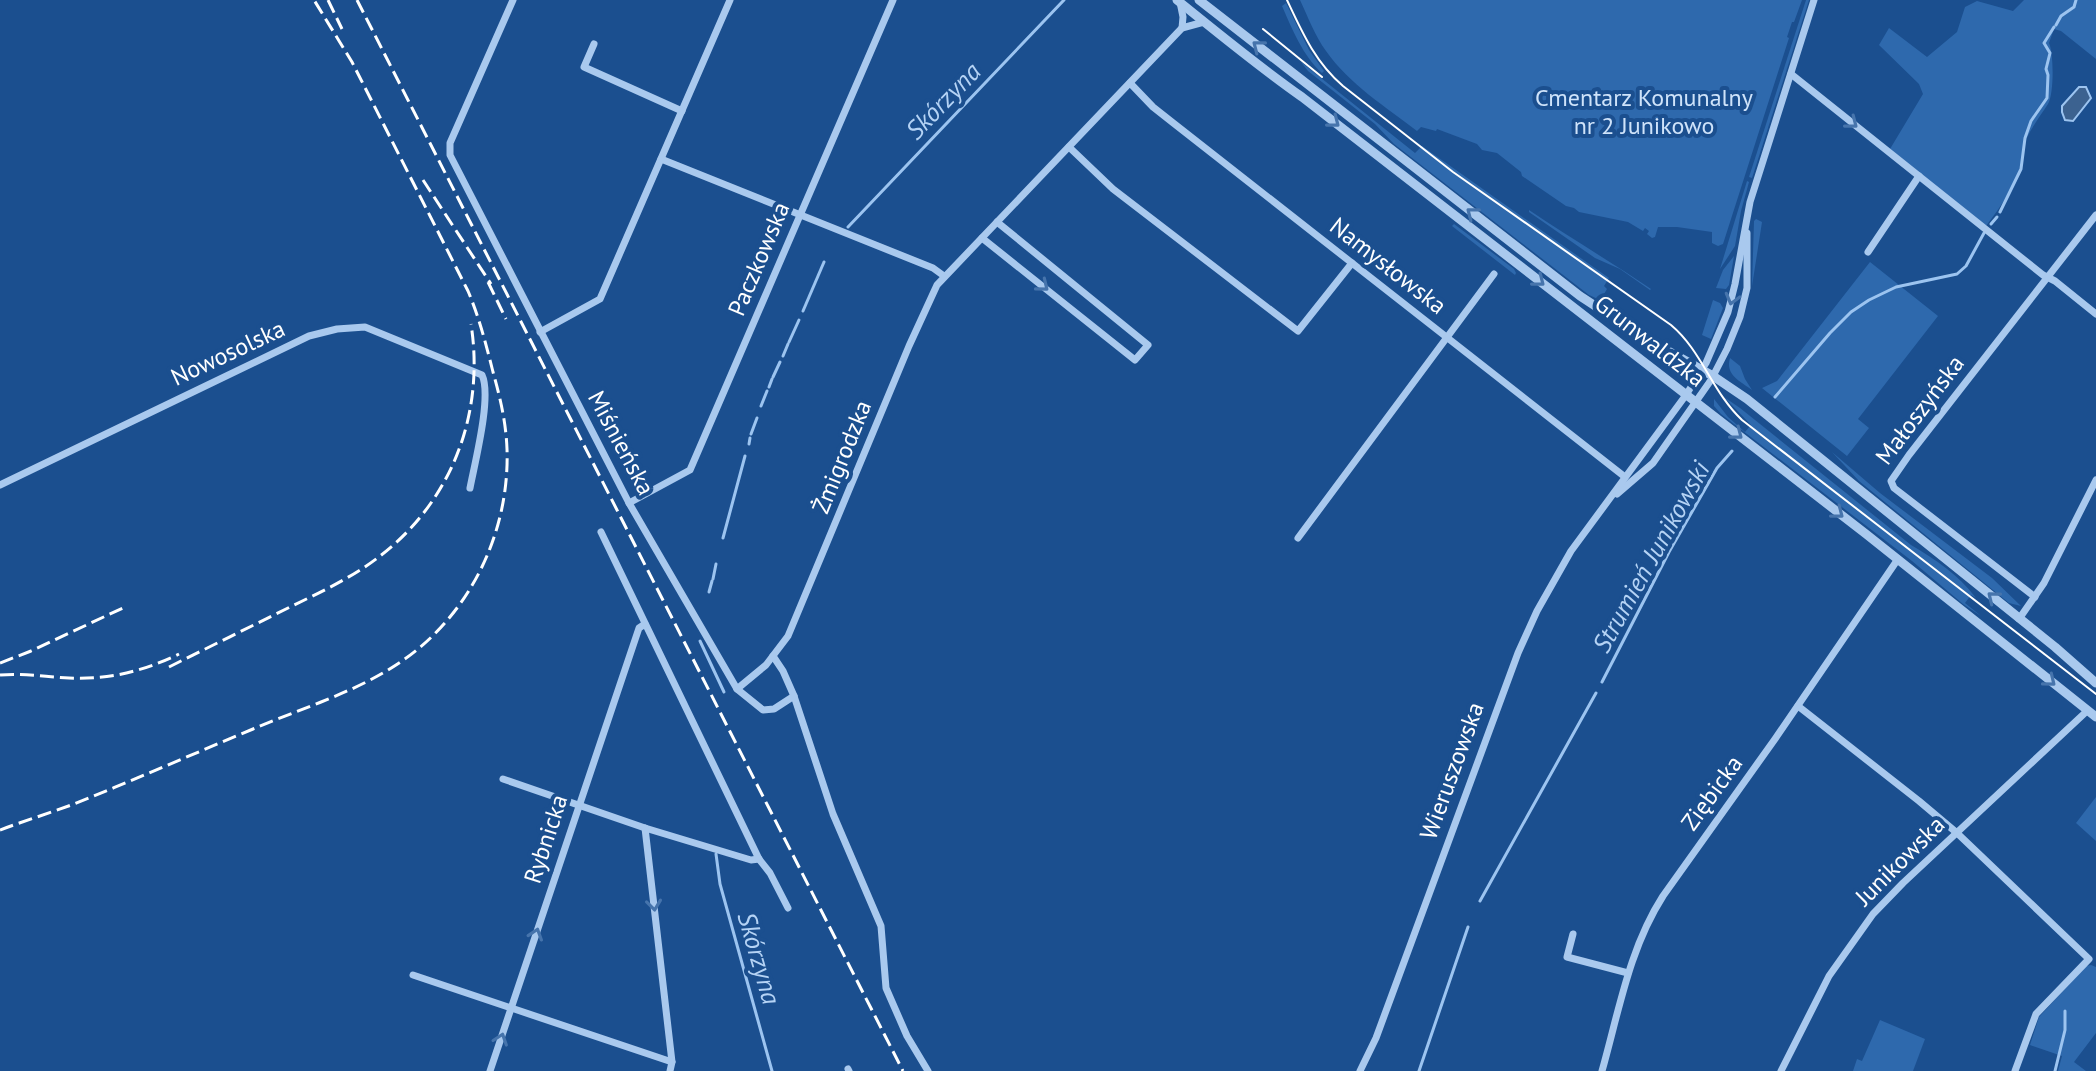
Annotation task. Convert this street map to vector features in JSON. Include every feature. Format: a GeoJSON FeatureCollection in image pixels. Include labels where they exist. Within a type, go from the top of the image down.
{"type":"FeatureCollection","features":[{"type":"Feature","properties":{"kind":"street","name":"Miśnieńska"},"geometry":{"type":"LineString","coordinates":[[513,0],[450,143],[450,155],[629,503],[737,689],[763,710],[774,709],[794,696]]}},
{"type":"Feature","properties":{"kind":"street"},"geometry":{"type":"LineString","coordinates":[[540,332],[600,299],[730,0]]}},
{"type":"Feature","properties":{"kind":"street","name":"Paczkowska"},"geometry":{"type":"LineString","coordinates":[[629,503],[690,470],[893,0]]}},
{"type":"Feature","properties":{"kind":"street","name":"Grunwaldzka"},"geometry":{"type":"LineString","coordinates":[[1199,0],[1580,296],[1641,336],[1713,376],[1773,419],[2096,683]]}},
{"type":"Feature","properties":{"kind":"street"},"geometry":{"type":"LineString","coordinates":[[1747,223],[1750,202],[1814,0]]}},
{"type":"Feature","properties":{"kind":"street"},"geometry":{"type":"LineString","coordinates":[[1179,1],[1182,28],[1205,22]]}},
{"type":"Feature","properties":{"kind":"street","name":"Grunwaldzka"},"geometry":{"type":"LineString","coordinates":[[1179,1],[1262,69],[1898,559],[2092,714]]}},
{"type":"Feature","properties":{"kind":"street","name":"Żmigrodzka"},"geometry":{"type":"LineString","coordinates":[[737,689],[750,680],[788,636],[937,285],[1182,28]]}},
{"type":"Feature","properties":{"kind":"street"},"geometry":{"type":"LineString","coordinates":[[594,44],[584,67],[682,111]]}},
{"type":"Feature","properties":{"kind":"street"},"geometry":{"type":"LineString","coordinates":[[1791,74],[2096,314]]}},
{"type":"Feature","properties":{"kind":"street","name":"Namysłowska"},"geometry":{"type":"LineString","coordinates":[[1130,83],[1153,107],[1625,477]]}},
{"type":"Feature","properties":{"kind":"street"},"geometry":{"type":"LineString","coordinates":[[1069,147],[1113,189],[1298,331],[1352,263]]}},
{"type":"Feature","properties":{"kind":"street"},"geometry":{"type":"LineString","coordinates":[[661,159],[933,268],[944,276]]}},
{"type":"Feature","properties":{"kind":"street"},"geometry":{"type":"LineString","coordinates":[[1868,252],[1919,176]]}},
{"type":"Feature","properties":{"kind":"street","name":"Małoszyńska"},"geometry":{"type":"LineString","coordinates":[[2035,597],[1894,488],[1891,481],[2096,215]]}},
{"type":"Feature","properties":{"kind":"street"},"geometry":{"type":"LineString","coordinates":[[982,238],[1135,360],[1148,345],[997,222]]}},
{"type":"Feature","properties":{"kind":"street","name":"Wieruszowska"},"geometry":{"type":"LineString","coordinates":[[1360,1071],[1379,1028],[1522,641],[1571,551],[1702,370],[1719,338],[1732,300],[1747,223]]}},
{"type":"Feature","properties":{"kind":"street","name":"Wieruszowska"},"geometry":{"type":"LineString","coordinates":[[1610,500],[1649,468],[1696,402],[1727,349],[1745,303],[1749,260],[1747,223]]}},
{"type":"Feature","properties":{"kind":"street"},"geometry":{"type":"LineString","coordinates":[[1298,538],[1494,274]]}},
{"type":"Feature","properties":{"kind":"street","name":"Nowosolska"},"geometry":{"type":"LineString","coordinates":[[0,485],[309,336],[337,329],[365,327],[482,375],[486,384],[470,488]]}},
{"type":"Feature","properties":{"kind":"street"},"geometry":{"type":"LineString","coordinates":[[2019,619],[2035,597],[2096,480]]}},
{"type":"Feature","properties":{"kind":"street"},"geometry":{"type":"LineString","coordinates":[[601,532],[759,859],[788,908]]}},
{"type":"Feature","properties":{"kind":"street","name":"Ziębicka"},"geometry":{"type":"LineString","coordinates":[[1602,1071],[1628,973],[1649,918],[1898,559]]}},
{"type":"Feature","properties":{"kind":"street","name":"Rybnicka"},"geometry":{"type":"LineString","coordinates":[[490,1071],[639,628],[645,624]]}},
{"type":"Feature","properties":{"kind":"street"},"geometry":{"type":"LineString","coordinates":[[773,656],[794,696],[833,814],[881,926],[886,988],[907,1036],[928,1071]]}},
{"type":"Feature","properties":{"kind":"street"},"geometry":{"type":"LineString","coordinates":[[1798,706],[1957,833],[2089,959],[2036,1014],[2015,1071]]}},
{"type":"Feature","properties":{"kind":"street","name":"Junikowska"},"geometry":{"type":"LineString","coordinates":[[1781,1071],[1824,985],[1860,931],[1903,883],[2092,714]]}},
{"type":"Feature","properties":{"kind":"street"},"geometry":{"type":"LineString","coordinates":[[503,779],[645,828],[751,860],[759,859]]}},
{"type":"Feature","properties":{"kind":"street"},"geometry":{"type":"LineString","coordinates":[[413,975],[671,1067],[645,828]]}},
{"type":"Feature","properties":{"kind":"street"},"geometry":{"type":"LineString","coordinates":[[1573,934],[1567,957],[1628,973]]}},
{"type":"Feature","properties":{"kind":"green space","name":"Cmentarz Komunalny nr 2 Junikowo"},"geometry":{"type":"Polygon","coordinates":[[[1300,0],[1802,0],[1787,37],[1723,244],[1718,246],[1712,243],[1712,232],[1658,227],[1652,238],[1645,228],[1643,231],[1628,222],[1579,212],[1522,176],[1497,153],[1482,150],[1477,144],[1437,129],[1421,127],[1417,131],[1368,94],[1335,63],[1318,39],[1300,0]]]}},
{"type":"Feature","properties":{"kind":"green space"},"geometry":{"type":"Polygon","coordinates":[[[1806,0],[1809,0],[1752,178],[1749,177],[1806,0]]]}},
{"type":"Feature","properties":{"kind":"green space"},"geometry":{"type":"Polygon","coordinates":[[[2024,0],[2096,0],[2096,59],[2061,31],[2054,29],[2049,43],[2052,64],[2050,99],[2025,141],[2020,169],[2012,186],[1986,226],[1890,149],[1923,94],[1919,84],[1879,45],[1889,28],[1927,57],[1957,32],[1965,7],[1977,1],[2013,11],[2024,0]]]}},
{"type":"Feature","properties":{"kind":"green space"},"geometry":{"type":"Polygon","coordinates":[[[1286,3],[1309,50],[1324,71],[1322,73],[1299,42],[1282,6],[1286,3]]]}},
{"type":"Feature","properties":{"kind":"green space"},"geometry":{"type":"Polygon","coordinates":[[[1301,62],[1415,153],[1422,146],[1609,278],[1604,294],[1609,298],[1609,304],[1589,295],[1394,144],[1375,124],[1308,71],[1301,62]]]}},
{"type":"Feature","properties":{"kind":"green space"},"geometry":{"type":"Polygon","coordinates":[[[1747,181],[1735,246],[1720,269],[1747,181]]]}},
{"type":"Feature","properties":{"kind":"green space"},"geometry":{"type":"Polygon","coordinates":[[[1529,210],[1651,289],[1620,269],[1595,258],[1529,210]]]}},
{"type":"Feature","properties":{"kind":"green space"},"geometry":{"type":"Polygon","coordinates":[[[1754,221],[1762,222],[1752,286],[1754,221]]]}},
{"type":"Feature","properties":{"kind":"green space"},"geometry":{"type":"Polygon","coordinates":[[[1454,224],[1514,269],[1515,275],[1452,226],[1454,224]]]}},
{"type":"Feature","properties":{"kind":"green space"},"geometry":{"type":"Polygon","coordinates":[[[1734,256],[1729,285],[1726,289],[1716,288],[1723,270],[1734,256]]]}},
{"type":"Feature","properties":{"kind":"green space"},"geometry":{"type":"Polygon","coordinates":[[[1870,262],[1938,316],[1858,419],[1869,428],[1847,456],[1762,388],[1777,381],[1870,262]]]}},
{"type":"Feature","properties":{"kind":"green space"},"geometry":{"type":"Polygon","coordinates":[[[1713,300],[1723,308],[1711,339],[1702,335],[1713,300]]]}},
{"type":"Feature","properties":{"kind":"green space"},"geometry":{"type":"Polygon","coordinates":[[[1730,358],[1740,366],[1752,390],[1732,373],[1730,358]]]}},
{"type":"Feature","properties":{"kind":"green space"},"geometry":{"type":"Polygon","coordinates":[[[1724,397],[1911,545],[1954,575],[1976,598],[1971,595],[1965,603],[1981,616],[1721,414],[1714,406],[1714,399],[1745,432],[1751,425],[1724,397]]]}},
{"type":"Feature","properties":{"kind":"green space"},"geometry":{"type":"Polygon","coordinates":[[[1832,452],[1880,493],[1992,578],[2021,606],[2009,603],[1859,481],[1832,452]]]}},
{"type":"Feature","properties":{"kind":"green space"},"geometry":{"type":"Polygon","coordinates":[[[2096,797],[2096,841],[2076,823],[2096,797]]]}},
{"type":"Feature","properties":{"kind":"green space"},"geometry":{"type":"Polygon","coordinates":[[[2086,966],[2096,967],[2096,1033],[2074,1062],[2086,1071],[2058,1071],[2062,1056],[2030,1045],[2039,1017],[2086,966]]]}},
{"type":"Feature","properties":{"kind":"green space"},"geometry":{"type":"Polygon","coordinates":[[[1880,1020],[1925,1039],[1913,1071],[1853,1071],[1857,1059],[1862,1061],[1880,1020]]]}},
{"type":"Feature","properties":{"kind":"shaded area"},"geometry":{"type":"Polygon","coordinates":[[[2079,87],[2086,87],[2091,98],[2073,121],[2065,120],[2062,106],[2079,87]]]}},
{"type":"Feature","properties":{"kind":"waterway","name":"Skórzyna"},"geometry":{"type":"LineString","coordinates":[[848,227],[1064,0]]}},
{"type":"Feature","properties":{"kind":"waterway","name":"Strumień Junikowski"},"geometry":{"type":"LineString","coordinates":[[2056,25],[2061,16],[2074,7],[2076,0]]}},
{"type":"Feature","properties":{"kind":"waterway","name":"Strumień Junikowski"},"geometry":{"type":"LineString","coordinates":[[2000,212],[2021,169],[2025,138],[2031,121],[2047,98],[2046,69],[2050,53],[2044,43],[2054,27]]}},
{"type":"Feature","properties":{"kind":"waterway","name":"Strumień Junikowski"},"geometry":{"type":"LineString","coordinates":[[1991,224],[1997,217]]}},
{"type":"Feature","properties":{"kind":"waterway","name":"Strumień Junikowski"},"geometry":{"type":"LineString","coordinates":[[1775,397],[1851,312],[1896,287],[1957,274],[1966,266],[1984,233]]}},
{"type":"Feature","properties":{"kind":"waterway","name":"Skórzyna"},"geometry":{"type":"LineString","coordinates":[[803,311],[824,262]]}},
{"type":"Feature","properties":{"kind":"waterway","name":"Skórzyna"},"geometry":{"type":"LineString","coordinates":[[789,342],[799,320]]}},
{"type":"Feature","properties":{"kind":"waterway","name":"Skórzyna"},"geometry":{"type":"LineString","coordinates":[[783,356],[788,344]]}},
{"type":"Feature","properties":{"kind":"waterway","name":"Skórzyna"},"geometry":{"type":"LineString","coordinates":[[773,377],[780,362]]}},
{"type":"Feature","properties":{"kind":"waterway","name":"Skórzyna"},"geometry":{"type":"LineString","coordinates":[[769,387],[772,379]]}},
{"type":"Feature","properties":{"kind":"waterway","name":"Skórzyna"},"geometry":{"type":"LineString","coordinates":[[761,406],[767,391]]}},
{"type":"Feature","properties":{"kind":"waterway","name":"Skórzyna"},"geometry":{"type":"LineString","coordinates":[[751,434],[757,418]]}},
{"type":"Feature","properties":{"kind":"waterway","name":"Skórzyna"},"geometry":{"type":"LineString","coordinates":[[749,444],[750,438]]}},
{"type":"Feature","properties":{"kind":"waterway","name":"Strumień Junikowski"},"geometry":{"type":"LineString","coordinates":[[1602,682],[1669,552],[1717,468],[1732,451]]}},
{"type":"Feature","properties":{"kind":"waterway","name":"Skórzyna"},"geometry":{"type":"LineString","coordinates":[[723,538],[745,456]]}},
{"type":"Feature","properties":{"kind":"waterway","name":"Skórzyna"},"geometry":{"type":"LineString","coordinates":[[713,579],[716,564]]}},
{"type":"Feature","properties":{"kind":"waterway","name":"Skórzyna"},"geometry":{"type":"LineString","coordinates":[[709,592],[712,581]]}},
{"type":"Feature","properties":{"kind":"waterway","name":"Skórzyna"},"geometry":{"type":"LineString","coordinates":[[700,641],[724,692]]}},
{"type":"Feature","properties":{"kind":"waterway","name":"Strumień Junikowski"},"geometry":{"type":"LineString","coordinates":[[1480,901],[1596,693]]}},
{"type":"Feature","properties":{"kind":"waterway","name":"Skórzyna"},"geometry":{"type":"LineString","coordinates":[[716,854],[720,884],[772,1071]]}},
{"type":"Feature","properties":{"kind":"waterway","name":"Strumień Junikowski"},"geometry":{"type":"LineString","coordinates":[[1419,1071],[1468,927]]}},
{"type":"Feature","properties":{"kind":"waterway"},"geometry":{"type":"LineString","coordinates":[[2055,1071],[2065,1030],[2065,1011]]}},
{"type":"Feature","properties":{"kind":"tram line"},"geometry":{"type":"LineString","coordinates":[[1287,0],[1317,57],[1343,86],[1453,172],[1671,325],[1691,347],[1723,397],[1742,420],[2096,694]]}},
{"type":"Feature","properties":{"kind":"tram line"},"geometry":{"type":"LineString","coordinates":[[1263,29],[1322,77]]}},
{"type":"Feature","properties":{"kind":"railway"},"geometry":{"type":"LineString","coordinates":[[0,830],[96,795],[379,675],[422,646],[444,624],[464,599],[492,543],[506,481],[507,449],[500,400],[479,321],[468,291],[352,62],[314,0]]}},
{"type":"Feature","properties":{"kind":"railway"},"geometry":{"type":"LineString","coordinates":[[328,0],[342,29]]}},
{"type":"Feature","properties":{"kind":"railway"},"geometry":{"type":"LineString","coordinates":[[357,0],[903,1071]]}},
{"type":"Feature","properties":{"kind":"railway"},"geometry":{"type":"LineString","coordinates":[[423,180],[491,284]]}},
{"type":"Feature","properties":{"kind":"railway"},"geometry":{"type":"LineString","coordinates":[[488,282],[506,319]]}},
{"type":"Feature","properties":{"kind":"railway"},"geometry":{"type":"LineString","coordinates":[[169,667],[348,577],[380,556],[405,534],[427,509],[458,453],[473,390],[471,324]]}},
{"type":"Feature","properties":{"kind":"railway"},"geometry":{"type":"LineString","coordinates":[[0,663],[125,607]]}},
{"type":"Feature","properties":{"kind":"railway"},"geometry":{"type":"LineString","coordinates":[[0,675],[112,676],[139,670],[179,654]]}}]}
